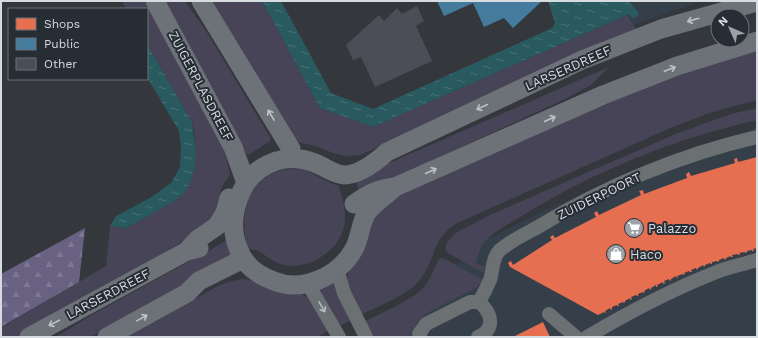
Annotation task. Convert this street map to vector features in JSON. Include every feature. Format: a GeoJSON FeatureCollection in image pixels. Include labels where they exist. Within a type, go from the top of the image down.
{"type":"FeatureCollection","features":[{"type":"Feature","properties":{"kind":"main road","name":"ZUIGERPLASDREEF"},"geometry":{"type":"LineString","coordinates":[[155,1],[234,147],[244,178]]}},
{"type":"Feature","properties":{"kind":"main road"},"geometry":{"type":"LineString","coordinates":[[201,1],[291,149]]}},
{"type":"Feature","properties":{"kind":"main road","name":"LARSERDREEF"},"geometry":{"type":"LineString","coordinates":[[341,170],[350,174],[374,163],[387,152],[582,60],[661,29],[757,2]]}},
{"type":"Feature","properties":{"kind":"main road"},"geometry":{"type":"LineString","coordinates":[[360,209],[341,170],[331,159],[318,152],[306,149],[291,149],[277,151],[263,156],[252,163],[244,178],[232,190],[227,222],[236,243],[248,264],[266,278],[279,283],[294,285],[308,284],[318,280],[336,264],[348,240],[352,226],[360,209],[365,196],[381,189],[395,187],[603,95],[677,66],[757,41]]}},
{"type":"Feature","properties":{"kind":"main road"},"geometry":{"type":"LineString","coordinates":[[244,178],[279,160],[292,158],[313,162],[337,174],[341,170]]}},
{"type":"Feature","properties":{"kind":"main road","name":"LARSERDREEF"},"geometry":{"type":"LineString","coordinates":[[30,337],[187,251],[198,239],[217,226],[227,222]]}},
{"type":"Feature","properties":{"kind":"main road"},"geometry":{"type":"LineString","coordinates":[[107,337],[187,293],[199,281],[248,264],[255,262],[278,273],[287,276],[296,276],[336,264]]}},
{"type":"Feature","properties":{"kind":"street","name":"ZUIDERPOORT"},"geometry":{"type":"LineString","coordinates":[[479,302],[490,280],[493,263],[498,252],[512,242],[553,218],[636,176],[700,153],[739,141],[757,138]]}},
{"type":"Feature","properties":{"kind":"street"},"geometry":{"type":"LineString","coordinates":[[587,337],[622,316],[665,294],[720,271],[757,260]]}},
{"type":"Feature","properties":{"kind":"street"},"geometry":{"type":"LineString","coordinates":[[336,264],[344,293],[366,337]]}},
{"type":"Feature","properties":{"kind":"street"},"geometry":{"type":"LineString","coordinates":[[308,284],[339,337]]}},
{"type":"Feature","properties":{"kind":"street"},"geometry":{"type":"LineString","coordinates":[[420,337],[419,334],[426,324],[470,302],[479,302],[485,307],[491,320],[490,328],[478,337]]}},
{"type":"Feature","properties":{"kind":"street"},"geometry":{"type":"LineString","coordinates":[[549,314],[576,337]]}},
{"type":"Feature","properties":{"kind":"shaded area"},"geometry":{"type":"Polygon","coordinates":[[[122,1],[144,1],[148,8],[126,8],[122,1]]]}},
{"type":"Feature","properties":{"kind":"shaded area"},"geometry":{"type":"Polygon","coordinates":[[[166,1],[185,1],[206,31],[271,139],[269,142],[248,155],[246,153],[166,1]]]}},
{"type":"Feature","properties":{"kind":"shaded area"},"geometry":{"type":"Polygon","coordinates":[[[208,1],[262,1],[320,108],[373,127],[627,15],[639,33],[585,55],[360,155],[348,156],[298,142],[291,138],[208,1]]]}},
{"type":"Feature","properties":{"kind":"shaded area"},"geometry":{"type":"Polygon","coordinates":[[[612,1],[701,1],[631,26],[612,1]]]}},
{"type":"Feature","properties":{"kind":"shaded area"},"geometry":{"type":"Polygon","coordinates":[[[148,8],[204,106],[223,145],[230,174],[220,192],[215,213],[205,225],[189,238],[19,337],[1,337],[1,328],[106,266],[110,226],[126,228],[171,203],[182,195],[195,140],[192,122],[148,46],[148,8]]]}},
{"type":"Feature","properties":{"kind":"shaded area"},"geometry":{"type":"Polygon","coordinates":[[[757,46],[757,100],[709,113],[668,129],[457,223],[442,236],[419,281],[399,296],[361,315],[347,282],[348,273],[368,224],[381,206],[408,191],[591,108],[757,46]]]}},
{"type":"Feature","properties":{"kind":"shaded area"},"geometry":{"type":"Polygon","coordinates":[[[609,67],[591,85],[565,99],[360,194],[355,178],[609,67]]]}},
{"type":"Feature","properties":{"kind":"shaded area"},"geometry":{"type":"Polygon","coordinates":[[[757,108],[757,120],[695,137],[635,158],[577,185],[506,225],[491,236],[480,249],[476,264],[485,266],[484,273],[448,253],[445,249],[447,242],[457,232],[492,214],[678,133],[731,114],[757,108]]]}},
{"type":"Feature","properties":{"kind":"shaded area","name":"Palazzo"},"geometry":{"type":"Polygon","coordinates":[[[757,127],[757,337],[399,337],[423,297],[476,245],[545,210],[662,161],[757,127]]]}},
{"type":"Feature","properties":{"kind":"shaded area"},"geometry":{"type":"Polygon","coordinates":[[[300,168],[330,183],[338,185],[342,196],[345,219],[343,230],[334,246],[320,258],[302,265],[284,265],[275,262],[258,251],[248,249],[244,230],[244,219],[249,199],[259,182],[278,171],[300,168]]]}},
{"type":"Feature","properties":{"kind":"shaded area"},"geometry":{"type":"Polygon","coordinates":[[[228,240],[234,257],[90,337],[56,337],[92,315],[228,240]]]}},
{"type":"Feature","properties":{"kind":"shaded area"},"geometry":{"type":"Polygon","coordinates":[[[441,258],[483,280],[476,288],[425,314],[418,321],[409,337],[370,337],[364,322],[418,293],[425,285],[438,260],[441,258]]]}},
{"type":"Feature","properties":{"kind":"shaded area"},"geometry":{"type":"Polygon","coordinates":[[[332,278],[352,320],[339,326],[316,286],[332,278]]]}},
{"type":"Feature","properties":{"kind":"shaded area"},"geometry":{"type":"Polygon","coordinates":[[[243,279],[278,286],[305,296],[317,310],[328,331],[317,337],[125,337],[220,285],[243,279]]]}},
{"type":"Feature","properties":{"kind":"green space"},"geometry":{"type":"Polygon","coordinates":[[[85,228],[79,282],[1,327],[1,274],[85,228]]]}},
{"type":"Feature","properties":{"kind":"water"},"geometry":{"type":"Polygon","coordinates":[[[262,1],[281,1],[331,93],[373,109],[552,28],[555,23],[548,1],[628,1],[638,12],[638,16],[632,18],[629,14],[373,127],[320,108],[262,1]]]}},
{"type":"Feature","properties":{"kind":"water"},"geometry":{"type":"Polygon","coordinates":[[[148,46],[192,122],[196,153],[195,167],[189,185],[182,195],[171,203],[126,228],[110,226],[116,216],[150,198],[171,183],[180,167],[181,147],[179,131],[148,79],[148,46]]]}},
{"type":"Feature","properties":{"kind":"building: Shops"},"geometry":{"type":"Polygon","coordinates":[[[757,157],[757,248],[753,249],[754,251],[752,250],[745,253],[739,253],[740,255],[732,255],[733,257],[731,256],[725,260],[724,258],[718,262],[712,262],[712,264],[710,263],[704,267],[703,265],[697,270],[696,268],[691,270],[692,272],[689,271],[683,275],[677,276],[677,278],[676,276],[670,281],[669,279],[664,281],[665,283],[663,284],[663,282],[656,287],[656,285],[650,290],[649,288],[644,291],[645,292],[638,294],[638,296],[636,295],[631,297],[632,299],[630,300],[630,298],[624,303],[618,304],[619,306],[617,305],[612,307],[611,310],[610,308],[605,311],[606,313],[604,312],[598,315],[510,267],[508,263],[511,261],[513,265],[552,240],[550,237],[553,235],[555,238],[596,217],[594,213],[597,211],[599,215],[641,195],[639,191],[643,190],[644,194],[687,178],[686,174],[689,172],[691,176],[735,163],[734,159],[737,158],[738,162],[757,157]]]}},
{"type":"Feature","properties":{"kind":"building: Shops"},"geometry":{"type":"Polygon","coordinates":[[[543,322],[550,337],[513,337],[543,322]]]}},
{"type":"Feature","properties":{"kind":"building: Public"},"geometry":{"type":"Polygon","coordinates":[[[437,1],[542,1],[513,28],[504,18],[484,27],[473,3],[444,16],[437,1]]]}},
{"type":"Feature","properties":{"kind":"building: Other"},"geometry":{"type":"Polygon","coordinates":[[[417,6],[424,21],[416,26],[432,61],[375,87],[361,57],[353,60],[346,45],[379,15],[384,21],[397,8],[402,14],[417,6]]]}},
{"type":"Feature","properties":{"kind":"place","name":"Palazzo"},"geometry":{"type":"Point","coordinates":[634,228]}},
{"type":"Feature","properties":{"kind":"place","name":"Haco"},"geometry":{"type":"Point","coordinates":[616,254]}}]}
